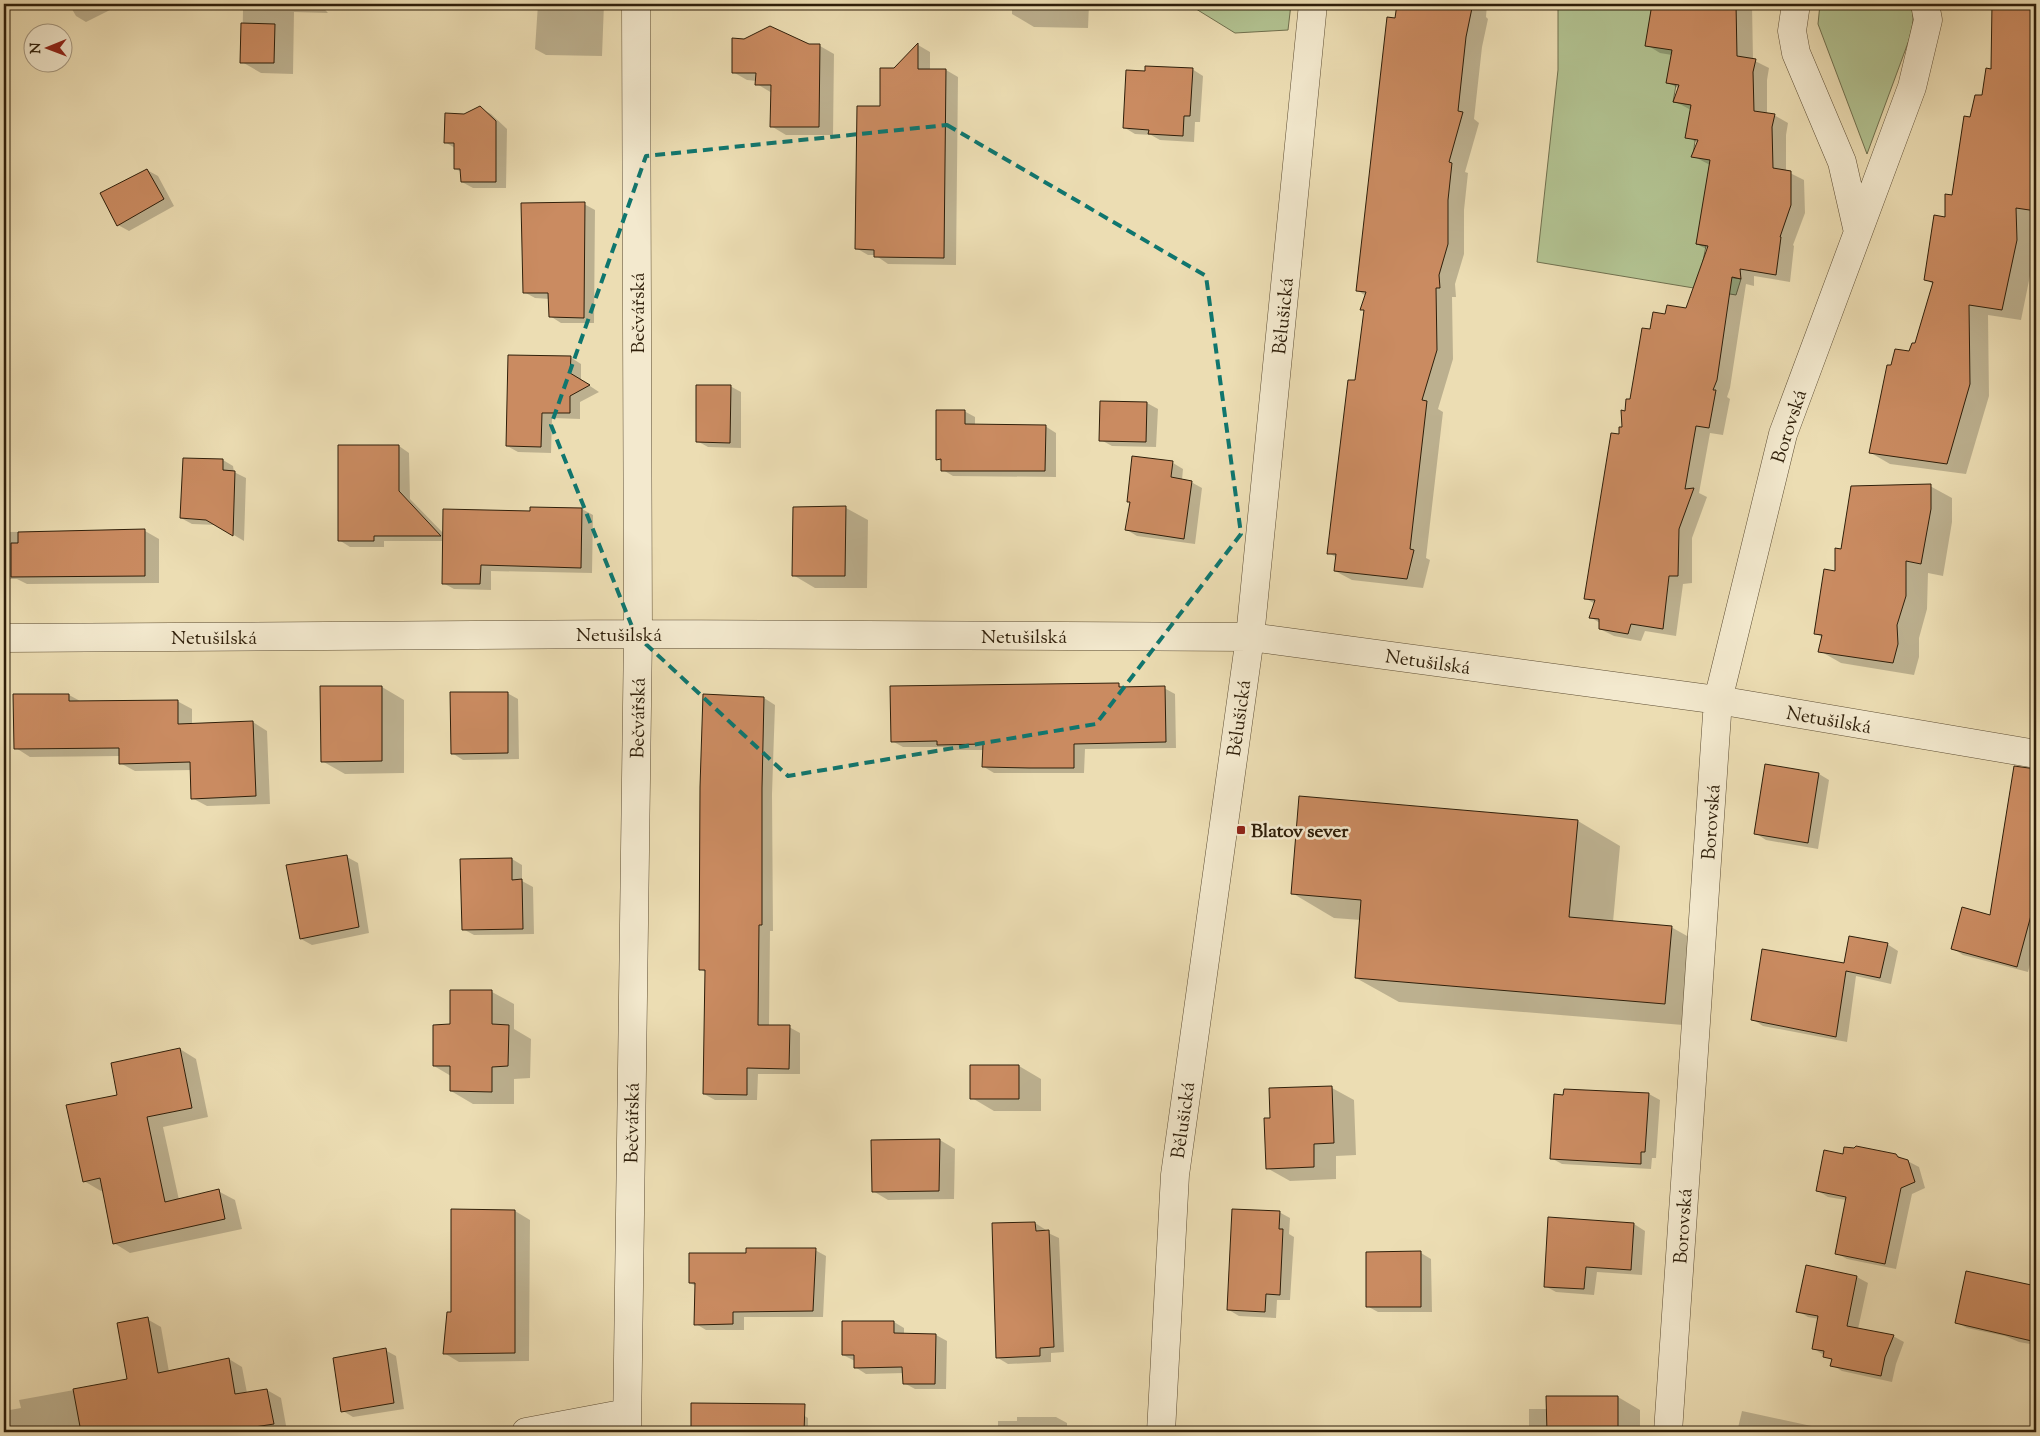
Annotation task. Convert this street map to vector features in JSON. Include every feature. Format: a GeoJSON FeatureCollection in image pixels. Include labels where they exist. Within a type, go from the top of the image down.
{"type":"FeatureCollection","features":[{"type":"Feature","properties":{"kind":"street","name":"Bečvářská"},"geometry":{"type":"LineString","coordinates":[[627,1423],[638,634],[636,4]]}},
{"type":"Feature","properties":{"kind":"street","name":"Bělušická"},"geometry":{"type":"LineString","coordinates":[[1161,1432],[1175,1175],[1250,637],[1312,4]]}},
{"type":"Feature","properties":{"kind":"street"},"geometry":{"type":"LineString","coordinates":[[1796,4],[1792,31],[1796,53],[1842,162],[1858,232]]}},
{"type":"Feature","properties":{"kind":"street","name":"Borovská"},"geometry":{"type":"LineString","coordinates":[[1668,1432],[1718,700],[1783,434],[1912,88],[1928,20],[1924,4]]}},
{"type":"Feature","properties":{"kind":"street","name":"Netušilská"},"geometry":{"type":"LineString","coordinates":[[4,638],[638,634],[1250,637],[1718,700],[2036,754]]}},
{"type":"Feature","properties":{"kind":"street"},"geometry":{"type":"LineString","coordinates":[[526,1432],[627,1423]]}},
{"type":"Feature","properties":{"kind":"highlighted area"},"geometry":{"type":"Polygon","coordinates":[[[947,125],[1206,276],[1241,534],[1096,724],[788,776],[635,634],[551,425],[646,156],[947,125]]]}},
{"type":"Feature","properties":{"kind":"green space"},"geometry":{"type":"Polygon","coordinates":[[[1188,4],[1291,4],[1288,30],[1235,33],[1188,4]]]}},
{"type":"Feature","properties":{"kind":"green space"},"geometry":{"type":"Polygon","coordinates":[[[1558,4],[1661,4],[1661,8],[1681,51],[1667,83],[1676,85],[1673,102],[1700,106],[1693,155],[1719,161],[1696,244],[1706,246],[1703,261],[1716,275],[1741,279],[1736,295],[1537,262],[1558,70],[1558,4]]]}},
{"type":"Feature","properties":{"kind":"green space"},"geometry":{"type":"Polygon","coordinates":[[[1820,4],[1910,4],[1912,8],[1913,22],[1909,40],[1867,154],[1818,24],[1820,4]]]}},
{"type":"Feature","properties":{"kind":"building"},"geometry":{"type":"Polygon","coordinates":[[[1397,4],[1433,4],[1472,8],[1466,37],[1458,111],[1463,112],[1449,162],[1452,163],[1448,200],[1448,244],[1439,275],[1440,288],[1436,288],[1437,350],[1422,400],[1427,401],[1410,549],[1414,550],[1407,579],[1334,571],[1336,554],[1327,554],[1348,380],[1355,380],[1364,310],[1360,310],[1366,292],[1356,291],[1387,17],[1395,18],[1397,4]]]}},
{"type":"Feature","properties":{"kind":"building"},"geometry":{"type":"Polygon","coordinates":[[[1652,4],[1736,4],[1737,56],[1756,59],[1753,72],[1754,111],[1775,114],[1772,127],[1773,168],[1791,171],[1791,205],[1780,237],[1776,275],[1740,269],[1741,279],[1732,277],[1717,380],[1713,390],[1716,390],[1709,428],[1696,426],[1685,489],[1694,488],[1679,529],[1678,576],[1669,576],[1663,629],[1631,624],[1628,634],[1599,629],[1599,619],[1589,618],[1595,600],[1584,599],[1611,433],[1619,434],[1619,427],[1622,427],[1621,410],[1625,411],[1626,399],[1630,399],[1642,328],[1650,329],[1653,312],[1665,314],[1667,305],[1686,308],[1708,246],[1696,244],[1710,160],[1691,157],[1698,140],[1685,138],[1691,105],[1673,102],[1679,85],[1666,83],[1672,50],[1645,46],[1652,4]]]}},
{"type":"Feature","properties":{"kind":"building"},"geometry":{"type":"Polygon","coordinates":[[[1992,4],[2036,4],[2036,211],[2016,208],[2017,240],[2002,310],[1969,305],[1970,384],[1947,464],[1869,453],[1887,365],[1891,365],[1895,349],[1909,351],[1912,343],[1915,343],[1933,282],[1924,280],[1934,215],[1945,217],[1945,194],[1952,195],[1964,116],[1970,117],[1975,95],[1982,95],[1986,68],[1991,69],[1992,4]]]}},
{"type":"Feature","properties":{"kind":"building"},"geometry":{"type":"Polygon","coordinates":[[[241,23],[275,24],[274,63],[240,63],[241,23]]]}},
{"type":"Feature","properties":{"kind":"building"},"geometry":{"type":"Polygon","coordinates":[[[770,26],[809,44],[820,44],[819,127],[770,127],[771,85],[755,85],[756,73],[732,73],[732,38],[744,39],[770,26]]]}},
{"type":"Feature","properties":{"kind":"building"},"geometry":{"type":"Polygon","coordinates":[[[918,43],[918,69],[946,69],[944,258],[874,257],[874,250],[855,249],[857,106],[880,106],[880,68],[894,68],[918,43]]]}},
{"type":"Feature","properties":{"kind":"building"},"geometry":{"type":"Polygon","coordinates":[[[1145,66],[1193,68],[1190,116],[1184,116],[1183,136],[1148,134],[1149,130],[1123,128],[1126,70],[1145,71],[1145,66]]]}},
{"type":"Feature","properties":{"kind":"building"},"geometry":{"type":"Polygon","coordinates":[[[480,106],[496,121],[496,182],[461,182],[460,169],[454,169],[454,143],[444,143],[445,113],[464,114],[480,106]]]}},
{"type":"Feature","properties":{"kind":"building"},"geometry":{"type":"Polygon","coordinates":[[[147,169],[164,199],[117,226],[100,193],[147,169]]]}},
{"type":"Feature","properties":{"kind":"building"},"geometry":{"type":"Polygon","coordinates":[[[585,202],[584,318],[549,317],[548,293],[523,293],[521,203],[585,202]]]}},
{"type":"Feature","properties":{"kind":"building"},"geometry":{"type":"Polygon","coordinates":[[[508,355],[571,356],[570,373],[590,385],[570,396],[570,413],[542,413],[541,447],[506,446],[508,355]]]}},
{"type":"Feature","properties":{"kind":"building"},"geometry":{"type":"Polygon","coordinates":[[[696,385],[731,385],[730,443],[696,442],[696,385]]]}},
{"type":"Feature","properties":{"kind":"building"},"geometry":{"type":"Polygon","coordinates":[[[1100,401],[1147,402],[1146,442],[1099,441],[1100,401]]]}},
{"type":"Feature","properties":{"kind":"building"},"geometry":{"type":"Polygon","coordinates":[[[936,410],[965,410],[965,424],[1046,425],[1045,471],[941,471],[941,459],[936,460],[936,410]]]}},
{"type":"Feature","properties":{"kind":"building"},"geometry":{"type":"Polygon","coordinates":[[[338,445],[399,445],[399,491],[441,536],[374,536],[374,541],[338,541],[338,445]]]}},
{"type":"Feature","properties":{"kind":"building"},"geometry":{"type":"Polygon","coordinates":[[[1132,456],[1173,461],[1171,477],[1192,481],[1184,539],[1125,530],[1130,502],[1127,502],[1132,456]]]}},
{"type":"Feature","properties":{"kind":"building"},"geometry":{"type":"Polygon","coordinates":[[[183,458],[223,459],[223,470],[235,471],[233,536],[206,520],[180,518],[183,458]]]}},
{"type":"Feature","properties":{"kind":"building"},"geometry":{"type":"Polygon","coordinates":[[[1931,484],[1931,509],[1921,564],[1906,561],[1906,596],[1897,625],[1898,644],[1893,663],[1818,652],[1822,635],[1814,634],[1824,569],[1835,571],[1835,548],[1841,549],[1851,486],[1931,484]]]}},
{"type":"Feature","properties":{"kind":"building"},"geometry":{"type":"Polygon","coordinates":[[[846,506],[845,576],[792,576],[793,507],[846,506]]]}},
{"type":"Feature","properties":{"kind":"building"},"geometry":{"type":"Polygon","coordinates":[[[530,507],[582,508],[581,568],[481,565],[480,584],[442,584],[443,509],[530,511],[530,507]]]}},
{"type":"Feature","properties":{"kind":"building"},"geometry":{"type":"Polygon","coordinates":[[[145,529],[145,576],[11,577],[11,543],[18,543],[18,532],[145,529]]]}},
{"type":"Feature","properties":{"kind":"building"},"geometry":{"type":"Polygon","coordinates":[[[1119,683],[1119,687],[1165,686],[1166,742],[1074,744],[1074,768],[1029,768],[982,767],[983,744],[937,745],[937,741],[891,742],[890,686],[1119,683]]]}},
{"type":"Feature","properties":{"kind":"building"},"geometry":{"type":"Polygon","coordinates":[[[320,686],[382,686],[382,761],[321,762],[320,686]]]}},
{"type":"Feature","properties":{"kind":"building"},"geometry":{"type":"Polygon","coordinates":[[[450,692],[508,692],[508,753],[451,754],[450,692]]]}},
{"type":"Feature","properties":{"kind":"building"},"geometry":{"type":"Polygon","coordinates":[[[13,694],[69,694],[69,701],[178,700],[178,724],[253,721],[256,796],[191,799],[190,762],[119,764],[119,748],[14,749],[13,694]]]}},
{"type":"Feature","properties":{"kind":"building"},"geometry":{"type":"Polygon","coordinates":[[[703,694],[764,697],[762,925],[759,925],[758,1025],[790,1025],[789,1069],[747,1068],[747,1095],[703,1094],[705,970],[699,970],[700,787],[703,694]]]}},
{"type":"Feature","properties":{"kind":"building"},"geometry":{"type":"Polygon","coordinates":[[[1765,764],[1819,773],[1808,843],[1754,834],[1765,764]]]}},
{"type":"Feature","properties":{"kind":"building"},"geometry":{"type":"Polygon","coordinates":[[[2014,766],[2036,769],[2036,897],[2017,967],[1951,949],[1962,907],[1990,915],[2014,766]]]}},
{"type":"Feature","properties":{"kind":"building"},"geometry":{"type":"Polygon","coordinates":[[[1299,796],[1578,820],[1569,917],[1672,926],[1665,1004],[1355,978],[1361,900],[1291,894],[1299,796]]]}},
{"type":"Feature","properties":{"kind":"building"},"geometry":{"type":"Polygon","coordinates":[[[347,855],[359,927],[300,939],[286,865],[347,855]]]}},
{"type":"Feature","properties":{"kind":"building"},"geometry":{"type":"Polygon","coordinates":[[[512,858],[512,880],[522,879],[523,929],[462,930],[460,859],[512,858]]]}},
{"type":"Feature","properties":{"kind":"building"},"geometry":{"type":"Polygon","coordinates":[[[1849,936],[1888,943],[1880,978],[1846,971],[1836,1037],[1751,1020],[1762,949],[1844,963],[1849,936]]]}},
{"type":"Feature","properties":{"kind":"building"},"geometry":{"type":"Polygon","coordinates":[[[450,990],[492,990],[492,1024],[509,1025],[508,1066],[492,1067],[492,1092],[450,1091],[450,1066],[433,1066],[433,1025],[450,1024],[450,990]]]}},
{"type":"Feature","properties":{"kind":"building"},"geometry":{"type":"Polygon","coordinates":[[[180,1048],[192,1108],[147,1117],[165,1202],[219,1189],[225,1219],[113,1244],[100,1178],[83,1182],[66,1105],[117,1095],[111,1063],[180,1048]]]}},
{"type":"Feature","properties":{"kind":"building"},"geometry":{"type":"Polygon","coordinates":[[[970,1065],[1019,1065],[1019,1099],[970,1099],[970,1065]]]}},
{"type":"Feature","properties":{"kind":"building"},"geometry":{"type":"Polygon","coordinates":[[[1332,1086],[1334,1143],[1314,1144],[1314,1167],[1266,1169],[1264,1118],[1270,1118],[1269,1088],[1332,1086]]]}},
{"type":"Feature","properties":{"kind":"building"},"geometry":{"type":"Polygon","coordinates":[[[1564,1089],[1649,1093],[1645,1152],[1641,1152],[1641,1164],[1550,1159],[1554,1094],[1563,1095],[1564,1089]]]}},
{"type":"Feature","properties":{"kind":"building"},"geometry":{"type":"Polygon","coordinates":[[[940,1139],[939,1191],[872,1192],[871,1140],[940,1139]]]}},
{"type":"Feature","properties":{"kind":"building"},"geometry":{"type":"Polygon","coordinates":[[[1856,1146],[1896,1154],[1898,1157],[1908,1160],[1915,1182],[1901,1188],[1885,1264],[1835,1254],[1846,1197],[1816,1191],[1824,1150],[1843,1154],[1844,1147],[1854,1148],[1856,1146]]]}},
{"type":"Feature","properties":{"kind":"building"},"geometry":{"type":"Polygon","coordinates":[[[451,1209],[515,1210],[515,1353],[443,1354],[447,1312],[451,1312],[451,1209]]]}},
{"type":"Feature","properties":{"kind":"building"},"geometry":{"type":"Polygon","coordinates":[[[1232,1209],[1280,1211],[1279,1229],[1283,1229],[1280,1295],[1266,1294],[1265,1312],[1227,1310],[1232,1209]]]}},
{"type":"Feature","properties":{"kind":"building"},"geometry":{"type":"Polygon","coordinates":[[[1548,1217],[1634,1223],[1631,1270],[1586,1267],[1584,1289],[1544,1287],[1548,1217]]]}},
{"type":"Feature","properties":{"kind":"building"},"geometry":{"type":"Polygon","coordinates":[[[1035,1222],[1036,1231],[1049,1230],[1054,1347],[1040,1348],[1040,1356],[996,1358],[992,1223],[1035,1222]]]}},
{"type":"Feature","properties":{"kind":"building"},"geometry":{"type":"Polygon","coordinates":[[[746,1248],[816,1248],[813,1311],[733,1312],[733,1324],[694,1325],[695,1283],[689,1283],[689,1253],[746,1253],[746,1248]]]}},
{"type":"Feature","properties":{"kind":"building"},"geometry":{"type":"Polygon","coordinates":[[[1421,1251],[1421,1307],[1366,1307],[1366,1252],[1421,1251]]]}},
{"type":"Feature","properties":{"kind":"building"},"geometry":{"type":"Polygon","coordinates":[[[1806,1265],[1857,1276],[1847,1326],[1894,1335],[1885,1357],[1881,1376],[1830,1366],[1832,1359],[1823,1357],[1824,1351],[1812,1349],[1818,1316],[1796,1312],[1806,1265]]]}},
{"type":"Feature","properties":{"kind":"building"},"geometry":{"type":"Polygon","coordinates":[[[1966,1271],[2036,1286],[2036,1342],[1955,1323],[1966,1271]]]}},
{"type":"Feature","properties":{"kind":"building"},"geometry":{"type":"Polygon","coordinates":[[[148,1317],[158,1373],[229,1358],[235,1394],[267,1389],[274,1424],[222,1432],[81,1432],[73,1389],[127,1379],[117,1323],[148,1317]]]}},
{"type":"Feature","properties":{"kind":"building"},"geometry":{"type":"Polygon","coordinates":[[[842,1321],[894,1321],[894,1333],[936,1334],[935,1384],[903,1384],[902,1367],[854,1368],[854,1355],[842,1355],[842,1321]]]}},
{"type":"Feature","properties":{"kind":"building"},"geometry":{"type":"Polygon","coordinates":[[[386,1348],[394,1403],[341,1412],[333,1358],[386,1348]]]}},
{"type":"Feature","properties":{"kind":"building"},"geometry":{"type":"Polygon","coordinates":[[[1546,1396],[1618,1396],[1618,1432],[1547,1432],[1546,1396]]]}},
{"type":"Feature","properties":{"kind":"building"},"geometry":{"type":"Polygon","coordinates":[[[691,1403],[805,1404],[804,1432],[691,1432],[691,1403]]]}},
{"type":"Feature","properties":{"kind":"place","name":"Blatov sever"},"geometry":{"type":"Point","coordinates":[1241,830]}}]}
